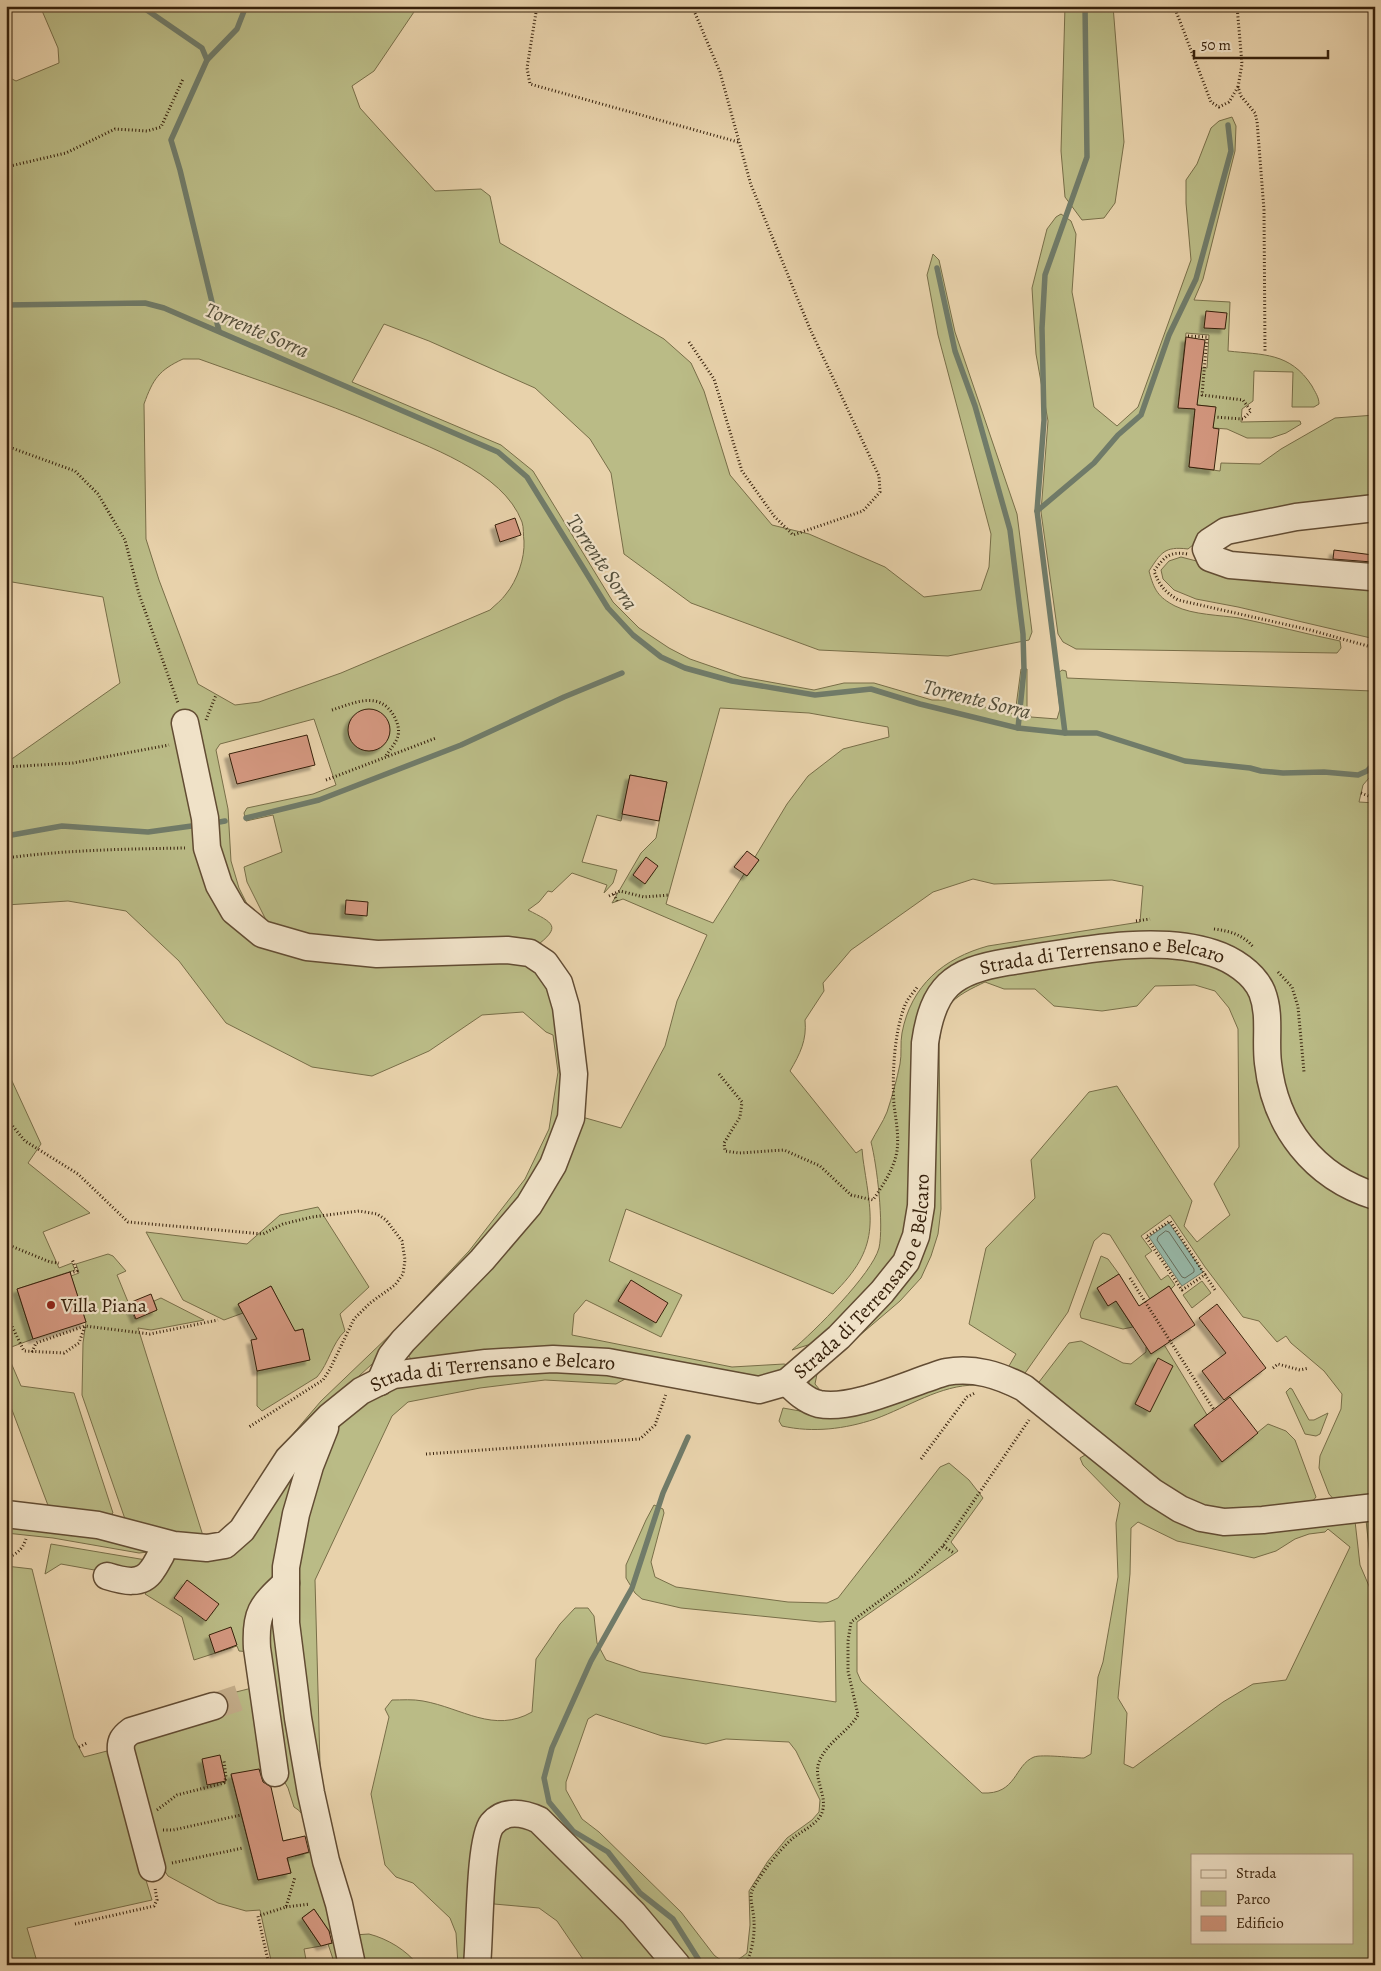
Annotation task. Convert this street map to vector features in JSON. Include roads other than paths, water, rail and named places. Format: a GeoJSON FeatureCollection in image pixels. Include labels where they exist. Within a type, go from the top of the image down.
{"type":"FeatureCollection","features":[{"type":"Feature","properties":{"kind":"street"},"geometry":{"type":"LineString","coordinates":[[1371,577],[1230,565],[1210,558],[1206,549],[1209,542],[1226,531],[1296,517],[1375,508]]}},
{"type":"Feature","properties":{"kind":"street"},"geometry":{"type":"LineString","coordinates":[[187,732],[204,818],[207,848],[219,885],[234,911],[262,934],[307,947],[377,954],[507,950],[530,953],[544,962],[560,983],[566,1007],[574,1074],[571,1118],[553,1165],[529,1205],[482,1260],[403,1341],[392,1356],[380,1382]]}},
{"type":"Feature","properties":{"kind":"street","name":"Strada di Terrensano e Belcaro"},"geometry":{"type":"LineString","coordinates":[[6,1514],[98,1525],[174,1544],[207,1548],[225,1545],[242,1530],[288,1459],[330,1416],[361,1391],[394,1374],[486,1363],[553,1359],[608,1362],[759,1390],[787,1382],[838,1337],[882,1292],[906,1262],[916,1236],[921,1206],[925,1043],[928,1020],[935,1001],[948,984],[971,970],[998,964],[1126,946],[1152,945],[1185,947],[1212,952],[1233,961],[1250,975],[1261,990],[1267,1010],[1268,1061],[1271,1083],[1277,1105],[1290,1130],[1306,1152],[1322,1169],[1341,1183],[1375,1196]]}},
{"type":"Feature","properties":{"kind":"street"},"geometry":{"type":"LineString","coordinates":[[787,1382],[800,1395],[818,1403],[835,1405],[855,1403],[946,1372],[976,1370],[1015,1383],[1042,1401],[1153,1492],[1180,1509],[1201,1518],[1224,1522],[1375,1507]]}},
{"type":"Feature","properties":{"kind":"street"},"geometry":{"type":"LineString","coordinates":[[330,1416],[310,1466],[296,1514],[286,1567],[286,1623],[300,1727],[326,1861],[339,1904],[352,1965]]}},
{"type":"Feature","properties":{"kind":"street"},"geometry":{"type":"LineString","coordinates":[[107,1576],[124,1581],[145,1578],[152,1571],[161,1555]]}},
{"type":"Feature","properties":{"kind":"street"},"geometry":{"type":"LineString","coordinates":[[275,1773],[260,1691],[256,1630],[261,1611],[269,1599],[286,1583]]}},
{"type":"Feature","properties":{"kind":"street"},"geometry":{"type":"LineString","coordinates":[[154,1875],[120,1743],[124,1736],[131,1731],[214,1706]]}},
{"type":"Feature","properties":{"kind":"street"},"geometry":{"type":"LineString","coordinates":[[477,1965],[483,1864],[488,1834],[492,1824],[503,1817],[515,1813],[529,1815],[538,1820],[633,1913],[677,1965]]}},
{"type":"Feature","properties":{"kind":"water"},"geometry":{"type":"Polygon","coordinates":[[[1169,1223],[1203,1272],[1182,1286],[1149,1237],[1169,1223]]]}},
{"type":"Feature","properties":{"kind":"waterway"},"geometry":{"type":"LineString","coordinates":[[141,6],[202,48],[207,60],[171,140],[219,331]]}},
{"type":"Feature","properties":{"kind":"waterway"},"geometry":{"type":"LineString","coordinates":[[207,60],[237,29],[246,6]]}},
{"type":"Feature","properties":{"kind":"waterway"},"geometry":{"type":"LineString","coordinates":[[1065,733],[1037,511],[1044,420],[1042,328],[1045,275],[1087,157],[1085,6]]}},
{"type":"Feature","properties":{"kind":"waterway"},"geometry":{"type":"LineString","coordinates":[[1037,511],[1094,463],[1118,435],[1141,415],[1169,335],[1196,279],[1231,151],[1228,125]]}},
{"type":"Feature","properties":{"kind":"waterway"},"geometry":{"type":"LineString","coordinates":[[937,268],[955,351],[975,406],[1010,530],[1023,634],[1024,670],[1018,728]]}},
{"type":"Feature","properties":{"kind":"waterway","name":"Torrente Sorra"},"geometry":{"type":"LineString","coordinates":[[6,305],[145,303],[164,308],[498,452],[527,477],[608,608],[633,635],[661,657],[685,668],[732,681],[815,695],[871,689],[920,704],[1018,728],[1065,733],[1097,733],[1185,761],[1250,768],[1261,771],[1283,773],[1324,772],[1358,775],[1367,771],[1373,765],[1375,757]]}},
{"type":"Feature","properties":{"kind":"waterway"},"geometry":{"type":"LineString","coordinates":[[246,818],[319,800],[461,745],[564,697],[622,673]]}},
{"type":"Feature","properties":{"kind":"waterway"},"geometry":{"type":"LineString","coordinates":[[214,823],[225,821]]}},
{"type":"Feature","properties":{"kind":"waterway"},"geometry":{"type":"LineString","coordinates":[[6,836],[62,826],[148,832],[199,825]]}},
{"type":"Feature","properties":{"kind":"waterway"},"geometry":{"type":"LineString","coordinates":[[1375,877],[1372,925],[1375,947]]}},
{"type":"Feature","properties":{"kind":"waterway"},"geometry":{"type":"LineString","coordinates":[[688,1437],[663,1493],[632,1588],[591,1661],[552,1748],[544,1778],[549,1802],[573,1831],[608,1852],[640,1893],[673,1919],[702,1965]]}},
{"type":"Feature","properties":{"kind":"tunnel"},"geometry":{"type":"LineString","coordinates":[[214,1706],[257,1692]]}},
{"type":"Feature","properties":{"kind":"place","name":"Villa Piana"},"geometry":{"type":"Point","coordinates":[51,1305]}}]}
